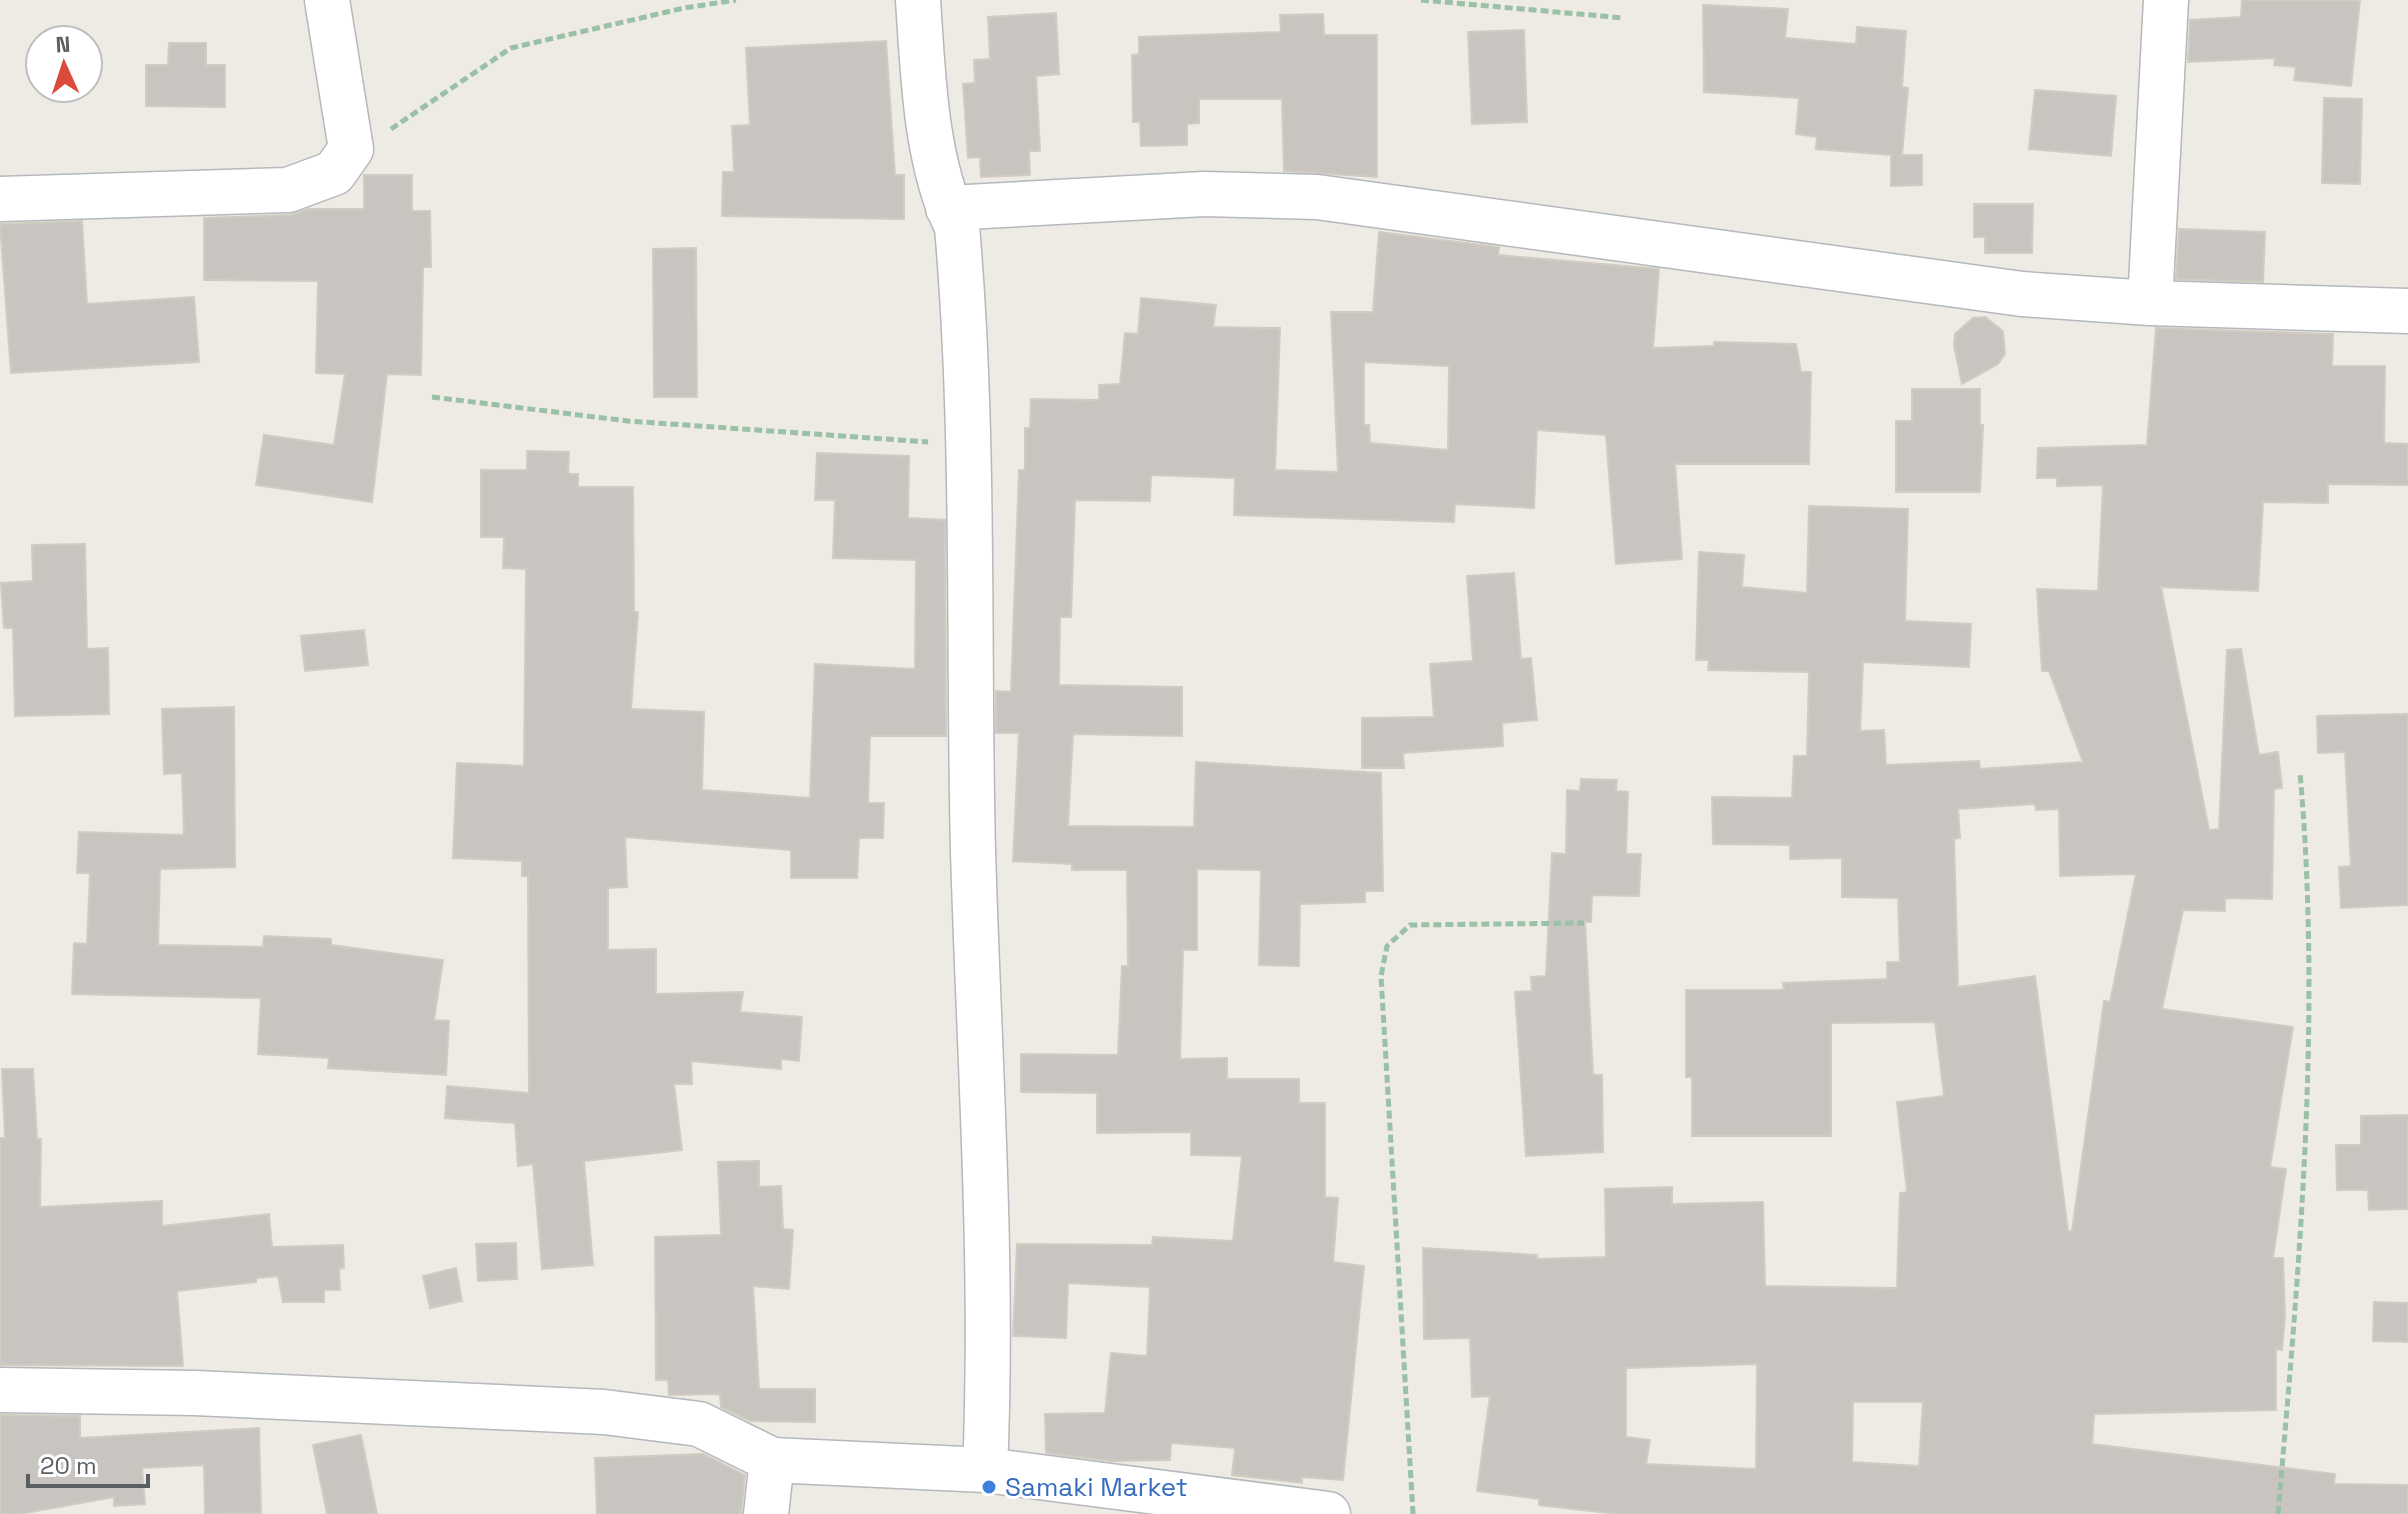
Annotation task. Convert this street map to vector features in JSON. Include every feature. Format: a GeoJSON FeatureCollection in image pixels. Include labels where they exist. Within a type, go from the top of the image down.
{"type":"FeatureCollection","features":[{"type":"Feature","properties":{"kind":"street"},"geometry":{"type":"LineString","coordinates":[[0,199],[288,190],[334,173],[351,149],[327,0]]}},
{"type":"Feature","properties":{"kind":"street"},"geometry":{"type":"LineString","coordinates":[[918,0],[927,101],[948,208],[957,227],[969,445],[973,848],[989,1374],[985,1470]]}},
{"type":"Feature","properties":{"kind":"street"},"geometry":{"type":"LineString","coordinates":[[2150,303],[2166,0]]}},
{"type":"Feature","properties":{"kind":"street"},"geometry":{"type":"LineString","coordinates":[[948,208],[1204,194],[1317,197],[2022,294],[2150,303],[2408,311]]}},
{"type":"Feature","properties":{"kind":"street"},"geometry":{"type":"LineString","coordinates":[[0,1390],[195,1393],[604,1412],[699,1424],[772,1460],[985,1470],[1328,1514]]}},
{"type":"Feature","properties":{"kind":"street"},"geometry":{"type":"LineString","coordinates":[[766,1514],[772,1460]]}},
{"type":"Feature","properties":{"kind":"path"},"geometry":{"type":"LineString","coordinates":[[351,149],[386,132],[511,48],[684,8],[736,0]]}},
{"type":"Feature","properties":{"kind":"path"},"geometry":{"type":"LineString","coordinates":[[1421,0],[1624,18]]}},
{"type":"Feature","properties":{"kind":"path"},"geometry":{"type":"LineString","coordinates":[[432,397],[628,421],[969,445]]}},
{"type":"Feature","properties":{"kind":"path"},"geometry":{"type":"LineString","coordinates":[[2278,1514],[2304,1199],[2308,858],[2300,773]]}},
{"type":"Feature","properties":{"kind":"path"},"geometry":{"type":"LineString","coordinates":[[1413,1514],[1381,976],[1387,946],[1410,925],[1584,923]]}},
{"type":"Feature","properties":{"kind":"building"},"geometry":{"type":"Polygon","coordinates":[[[2242,0],[2360,0],[2351,86],[2294,80],[2296,67],[2274,65],[2275,58],[2188,62],[2190,20],[2241,17],[2242,0]]]}},
{"type":"Feature","properties":{"kind":"building"},"geometry":{"type":"Polygon","coordinates":[[[1703,5],[1788,9],[1785,38],[1856,44],[1857,27],[1906,31],[1902,87],[1908,88],[1902,155],[1922,155],[1922,185],[1891,186],[1891,155],[1816,149],[1817,137],[1796,134],[1799,98],[1704,92],[1703,5]]]}},
{"type":"Feature","properties":{"kind":"building"},"geometry":{"type":"Polygon","coordinates":[[[1056,13],[1059,74],[1036,76],[1040,151],[1029,151],[1030,175],[981,177],[980,157],[968,158],[963,84],[975,83],[974,60],[990,59],[988,17],[1056,13]]]}},
{"type":"Feature","properties":{"kind":"building"},"geometry":{"type":"Polygon","coordinates":[[[1323,14],[1324,35],[1377,35],[1377,177],[1284,171],[1282,99],[1199,99],[1199,123],[1187,124],[1187,145],[1141,146],[1140,122],[1133,122],[1132,55],[1139,54],[1139,37],[1281,32],[1280,15],[1323,14]]]}},
{"type":"Feature","properties":{"kind":"building"},"geometry":{"type":"Polygon","coordinates":[[[1524,30],[1527,122],[1472,124],[1468,32],[1524,30]]]}},
{"type":"Feature","properties":{"kind":"building"},"geometry":{"type":"Polygon","coordinates":[[[886,41],[895,175],[904,175],[904,219],[722,216],[723,172],[734,172],[732,126],[750,125],[746,48],[886,41]]]}},
{"type":"Feature","properties":{"kind":"building"},"geometry":{"type":"Polygon","coordinates":[[[169,43],[206,43],[206,65],[225,65],[225,107],[146,106],[146,65],[168,65],[169,43]]]}},
{"type":"Feature","properties":{"kind":"building"},"geometry":{"type":"Polygon","coordinates":[[[2035,90],[2116,96],[2111,156],[2029,149],[2035,90]]]}},
{"type":"Feature","properties":{"kind":"building"},"geometry":{"type":"Polygon","coordinates":[[[2324,98],[2362,99],[2360,184],[2322,183],[2324,98]]]}},
{"type":"Feature","properties":{"kind":"building"},"geometry":{"type":"Polygon","coordinates":[[[364,175],[412,175],[412,211],[430,211],[431,267],[423,267],[421,375],[387,374],[372,502],[256,485],[264,435],[334,445],[345,374],[316,373],[318,281],[204,280],[204,218],[289,215],[309,209],[364,209],[364,175]]]}},
{"type":"Feature","properties":{"kind":"building"},"geometry":{"type":"Polygon","coordinates":[[[1974,204],[2033,204],[2032,253],[1985,253],[1985,237],[1974,237],[1974,204]]]}},
{"type":"Feature","properties":{"kind":"building"},"geometry":{"type":"Polygon","coordinates":[[[82,221],[87,304],[194,297],[199,362],[11,373],[0,224],[82,221]]]}},
{"type":"Feature","properties":{"kind":"building"},"geometry":{"type":"Polygon","coordinates":[[[2179,229],[2265,232],[2263,282],[2176,279],[2179,229]]]}},
{"type":"Feature","properties":{"kind":"building"},"geometry":{"type":"Polygon","coordinates":[[[1379,232],[1499,247],[1498,255],[1659,269],[1653,348],[1714,346],[1714,342],[1796,344],[1801,372],[1811,372],[1809,464],[1675,464],[1682,559],[1616,564],[1606,435],[1537,430],[1534,508],[1455,504],[1454,522],[1234,515],[1235,478],[1151,475],[1150,501],[1075,500],[1071,617],[1060,617],[1059,685],[1182,687],[1182,736],[1073,734],[1068,826],[1194,827],[1196,762],[1381,773],[1383,891],[1365,891],[1365,902],[1300,904],[1299,966],[1259,965],[1261,870],[1197,869],[1197,950],[1183,950],[1180,1059],[1227,1058],[1227,1079],[1299,1079],[1299,1103],[1325,1103],[1325,1197],[1338,1198],[1333,1262],[1364,1266],[1343,1480],[1302,1477],[1302,1483],[1232,1475],[1235,1448],[1171,1443],[1170,1460],[1112,1461],[1046,1453],[1045,1414],[1105,1413],[1111,1353],[1147,1356],[1150,1287],[1068,1283],[1066,1338],[1013,1336],[1017,1244],[1152,1245],[1153,1237],[1233,1241],[1242,1156],[1191,1155],[1191,1132],[1097,1133],[1097,1093],[1021,1092],[1021,1054],[1118,1055],[1122,966],[1128,966],[1127,870],[1072,870],[1072,864],[1013,861],[1019,733],[996,733],[996,691],[1011,692],[1019,470],[1025,470],[1025,428],[1030,428],[1031,399],[1099,400],[1099,385],[1120,384],[1125,333],[1138,334],[1141,298],[1216,305],[1213,327],[1280,328],[1275,470],[1338,472],[1331,312],[1373,312],[1379,232]],[[1364,362],[1364,425],[1369,425],[1370,443],[1448,450],[1449,366],[1364,362]]]}},
{"type":"Feature","properties":{"kind":"building"},"geometry":{"type":"Polygon","coordinates":[[[696,248],[697,397],[654,397],[653,249],[696,248]]]}},
{"type":"Feature","properties":{"kind":"building"},"geometry":{"type":"Polygon","coordinates":[[[1985,317],[2003,331],[2005,354],[1998,364],[1962,384],[1954,346],[1955,334],[1973,318],[1985,317]]]}},
{"type":"Feature","properties":{"kind":"building"},"geometry":{"type":"Polygon","coordinates":[[[2156,328],[2333,334],[2332,366],[2385,366],[2384,443],[2408,444],[2408,485],[2328,484],[2328,503],[2263,502],[2258,591],[2161,587],[2209,830],[2219,829],[2227,650],[2241,649],[2259,755],[2278,752],[2282,788],[2274,789],[2272,899],[2225,898],[2225,911],[2183,910],[2162,1009],[2293,1027],[2270,1167],[2286,1169],[2273,1258],[2283,1258],[2285,1316],[2282,1350],[2276,1349],[2276,1410],[2094,1414],[2092,1444],[2335,1474],[2334,1484],[2408,1485],[2408,1514],[1617,1514],[1539,1505],[1539,1499],[1477,1491],[1490,1396],[1472,1397],[1470,1338],[1424,1339],[1423,1248],[1537,1255],[1537,1259],[1606,1257],[1605,1189],[1672,1187],[1672,1204],[1763,1202],[1765,1286],[1897,1288],[1900,1193],[1907,1192],[1897,1102],[1944,1096],[1935,1022],[1831,1023],[1831,1136],[1692,1136],[1692,1077],[1686,1077],[1686,990],[1784,990],[1783,983],[1887,979],[1887,962],[1900,962],[1898,898],[1842,897],[1842,858],[1790,859],[1790,845],[1713,844],[1712,797],[1792,798],[1794,756],[1807,756],[1809,672],[1708,670],[1709,660],[1696,660],[1699,552],[1744,555],[1742,587],[1807,593],[1809,506],[1908,509],[1905,621],[1971,624],[1969,667],[1863,662],[1860,731],[1884,730],[1886,765],[1979,761],[1980,769],[2083,762],[2049,671],[2042,671],[2037,589],[2098,591],[2103,485],[2057,486],[2057,478],[2037,478],[2038,448],[2147,445],[2156,328]],[[2035,804],[1958,809],[1960,838],[1954,839],[1958,987],[2035,976],[2068,1231],[2072,1231],[2104,1001],[2110,1002],[2136,874],[2060,876],[2059,809],[2036,810],[2035,804]],[[1757,1364],[1626,1368],[1626,1437],[1650,1440],[1646,1464],[1756,1469],[1757,1364]],[[1853,1402],[1852,1462],[1919,1466],[1923,1402],[1853,1402]]]}},
{"type":"Feature","properties":{"kind":"building"},"geometry":{"type":"Polygon","coordinates":[[[1912,389],[1980,389],[1980,425],[1983,425],[1980,492],[1896,492],[1896,421],[1912,421],[1912,389]]]}},
{"type":"Feature","properties":{"kind":"building"},"geometry":{"type":"Polygon","coordinates":[[[527,451],[569,452],[568,474],[578,474],[578,487],[633,487],[634,612],[638,612],[631,709],[704,712],[702,790],[810,798],[815,664],[915,669],[916,560],[833,558],[835,500],[815,500],[817,453],[909,456],[908,518],[945,520],[946,736],[870,736],[868,803],[884,803],[883,838],[859,838],[857,878],[791,878],[791,850],[625,837],[627,887],[608,888],[608,950],[656,949],[656,994],[743,992],[740,1012],[802,1017],[799,1061],[781,1059],[781,1069],[691,1061],[692,1084],[674,1084],[682,1150],[584,1161],[593,1265],[542,1269],[533,1164],[518,1166],[515,1123],[445,1118],[447,1086],[529,1093],[528,876],[522,876],[522,861],[453,858],[457,763],[524,766],[526,569],[503,568],[504,537],[481,537],[481,470],[527,470],[527,451]]]}},
{"type":"Feature","properties":{"kind":"building"},"geometry":{"type":"Polygon","coordinates":[[[85,544],[87,649],[108,648],[109,714],[15,716],[13,628],[4,628],[1,583],[33,581],[32,545],[85,544]]]}},
{"type":"Feature","properties":{"kind":"building"},"geometry":{"type":"Polygon","coordinates":[[[1514,573],[1521,659],[1531,658],[1537,720],[1502,723],[1503,746],[1403,753],[1404,768],[1362,768],[1362,718],[1434,717],[1430,664],[1473,661],[1467,576],[1514,573]]]}},
{"type":"Feature","properties":{"kind":"building"},"geometry":{"type":"Polygon","coordinates":[[[364,630],[368,665],[305,671],[301,636],[364,630]]]}},
{"type":"Feature","properties":{"kind":"building"},"geometry":{"type":"Polygon","coordinates":[[[234,707],[235,867],[160,869],[158,945],[263,947],[264,936],[331,939],[331,945],[443,960],[434,1020],[449,1021],[446,1075],[328,1068],[329,1058],[258,1054],[261,998],[72,994],[74,943],[87,944],[90,873],[77,873],[79,832],[184,835],[182,773],[164,774],[162,709],[234,707]]]}},
{"type":"Feature","properties":{"kind":"building"},"geometry":{"type":"Polygon","coordinates":[[[2408,714],[2408,905],[2341,908],[2339,867],[2351,866],[2345,752],[2318,753],[2317,716],[2408,714]]]}},
{"type":"Feature","properties":{"kind":"building"},"geometry":{"type":"Polygon","coordinates":[[[1581,779],[1617,780],[1616,791],[1628,792],[1626,854],[1641,854],[1639,896],[1592,895],[1591,922],[1585,922],[1593,1075],[1602,1075],[1603,1152],[1526,1156],[1515,992],[1532,991],[1531,977],[1546,976],[1552,853],[1566,854],[1567,790],[1580,791],[1581,779]]]}},
{"type":"Feature","properties":{"kind":"building"},"geometry":{"type":"Polygon","coordinates":[[[2,1069],[33,1069],[37,1139],[41,1139],[40,1207],[162,1201],[162,1226],[269,1214],[272,1247],[343,1245],[344,1268],[339,1269],[340,1290],[324,1290],[324,1302],[283,1302],[278,1276],[256,1278],[256,1282],[177,1291],[183,1366],[0,1365],[0,1138],[5,1138],[2,1069]]]}},
{"type":"Feature","properties":{"kind":"building"},"geometry":{"type":"Polygon","coordinates":[[[2408,1115],[2408,1209],[2369,1210],[2368,1190],[2337,1190],[2336,1145],[2361,1145],[2361,1116],[2408,1115]]]}},
{"type":"Feature","properties":{"kind":"building"},"geometry":{"type":"Polygon","coordinates":[[[759,1161],[759,1187],[781,1186],[783,1229],[793,1230],[789,1289],[753,1286],[759,1389],[815,1389],[815,1422],[750,1421],[721,1407],[720,1394],[669,1395],[668,1380],[656,1380],[655,1237],[721,1235],[718,1162],[759,1161]]]}},
{"type":"Feature","properties":{"kind":"building"},"geometry":{"type":"Polygon","coordinates":[[[516,1243],[517,1279],[478,1281],[476,1244],[516,1243]]]}},
{"type":"Feature","properties":{"kind":"building"},"geometry":{"type":"Polygon","coordinates":[[[456,1268],[462,1301],[430,1308],[423,1276],[456,1268]]]}},
{"type":"Feature","properties":{"kind":"building"},"geometry":{"type":"Polygon","coordinates":[[[2374,1302],[2408,1303],[2408,1342],[2373,1341],[2374,1302]]]}},
{"type":"Feature","properties":{"kind":"building"},"geometry":{"type":"Polygon","coordinates":[[[0,1415],[80,1416],[80,1438],[259,1428],[261,1513],[205,1514],[204,1465],[142,1468],[145,1504],[114,1506],[114,1497],[20,1514],[0,1514],[0,1415]]]}},
{"type":"Feature","properties":{"kind":"building"},"geometry":{"type":"Polygon","coordinates":[[[361,1435],[377,1514],[327,1514],[313,1445],[361,1435]]]}},
{"type":"Feature","properties":{"kind":"building"},"geometry":{"type":"Polygon","coordinates":[[[703,1454],[745,1475],[741,1514],[597,1514],[595,1458],[703,1454]]]}},
{"type":"Feature","properties":{"kind":"place","name":"Samaki Market"},"geometry":{"type":"Point","coordinates":[989,1487]}}]}
